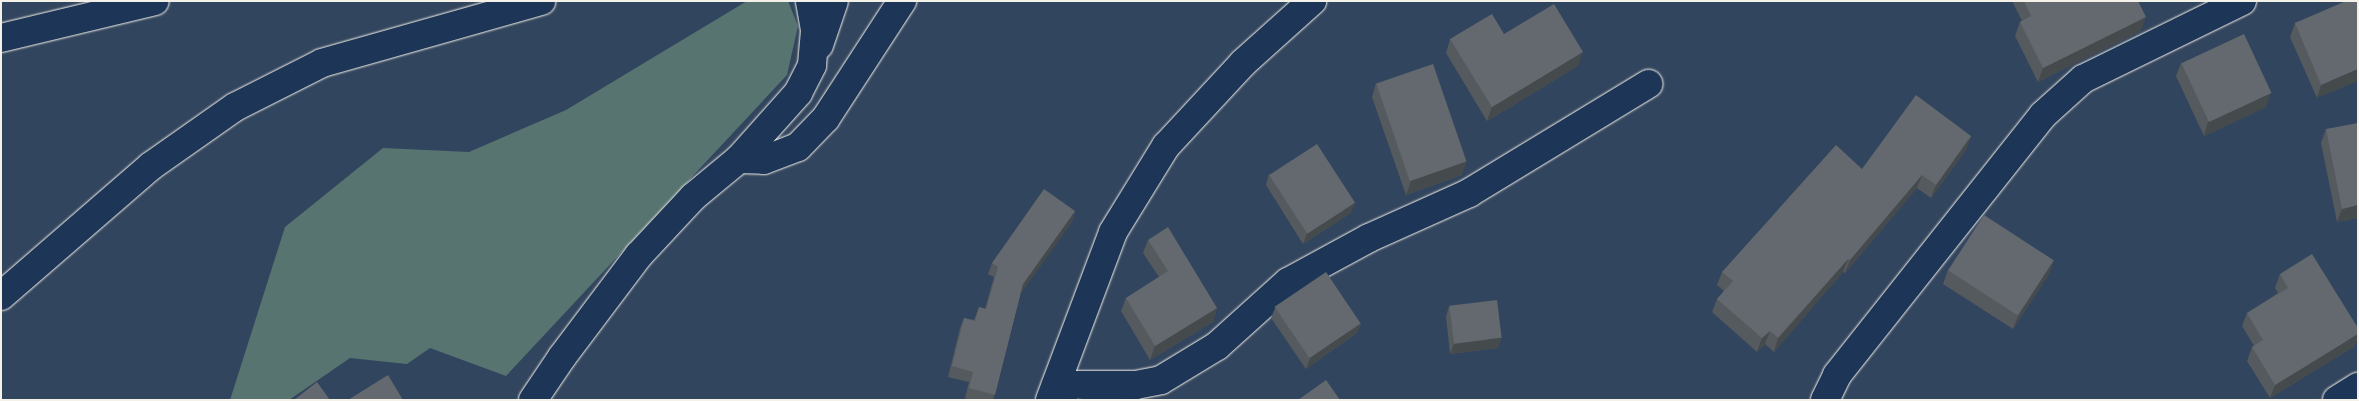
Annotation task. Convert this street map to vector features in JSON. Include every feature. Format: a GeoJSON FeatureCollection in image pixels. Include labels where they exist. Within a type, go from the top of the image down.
{"type":"FeatureCollection","features":[{"type":"Feature","properties":{"kind":"street"},"geometry":{"type":"LineString","coordinates":[[1,38],[155,1]]}},
{"type":"Feature","properties":{"kind":"street"},"geometry":{"type":"LineString","coordinates":[[1,296],[151,166],[235,107],[322,63],[542,1]]}},
{"type":"Feature","properties":{"kind":"street"},"geometry":{"type":"LineString","coordinates":[[810,1],[815,30],[812,65]]}},
{"type":"Feature","properties":{"kind":"street"},"geometry":{"type":"LineString","coordinates":[[533,400],[562,357],[639,256],[693,197],[739,159],[798,93],[812,65],[834,1]]}},
{"type":"Feature","properties":{"kind":"street"},"geometry":{"type":"LineString","coordinates":[[739,159],[764,160],[798,147],[826,118],[902,1]]}},
{"type":"Feature","properties":{"kind":"street"},"geometry":{"type":"LineString","coordinates":[[1312,1],[1243,63],[1166,146],[1113,232],[1053,392],[1136,385],[1161,380],[1217,346],[1288,282],[1370,238],[1469,193],[1648,84]]}},
{"type":"Feature","properties":{"kind":"street"},"geometry":{"type":"LineString","coordinates":[[1825,400],[1838,375],[2043,114],[2083,79],[2242,1]]}},
{"type":"Feature","properties":{"kind":"street"},"geometry":{"type":"LineString","coordinates":[[2337,400],[2358,387]]}},
{"type":"Feature","properties":{"kind":"green space"},"geometry":{"type":"Polygon","coordinates":[[[747,1],[788,1],[798,26],[787,75],[506,376],[430,348],[407,364],[350,358],[289,400],[230,400],[285,227],[383,148],[469,152],[566,110],[747,1]]]}},
{"type":"Feature","properties":{"kind":"building"},"geometry":{"type":"Polygon","coordinates":[[[2024,1],[2138,1],[2146,17],[2043,68],[2020,22],[2031,16],[2024,1]]]}},
{"type":"Feature","properties":{"kind":"building"},"geometry":{"type":"Polygon","coordinates":[[[2346,1],[2358,1],[2358,69],[2321,85],[2295,23],[2346,1]]]}},
{"type":"Feature","properties":{"kind":"building"},"geometry":{"type":"Polygon","coordinates":[[[1554,4],[1583,52],[1492,107],[1450,39],[1492,14],[1504,34],[1554,4]]]}},
{"type":"Feature","properties":{"kind":"building"},"geometry":{"type":"Polygon","coordinates":[[[2244,34],[2271,93],[2209,122],[2181,63],[2244,34]]]}},
{"type":"Feature","properties":{"kind":"building"},"geometry":{"type":"Polygon","coordinates":[[[1433,64],[1467,161],[1410,181],[1376,84],[1433,64]]]}},
{"type":"Feature","properties":{"kind":"building"},"geometry":{"type":"Polygon","coordinates":[[[1916,95],[1971,136],[1936,185],[1922,175],[1850,260],[1848,259],[1778,338],[1770,331],[1762,338],[1717,299],[1733,281],[1722,272],[1836,145],[1862,169],[1916,95]]]}},
{"type":"Feature","properties":{"kind":"building"},"geometry":{"type":"Polygon","coordinates":[[[2358,123],[2358,205],[2342,209],[2326,129],[2358,123]]]}},
{"type":"Feature","properties":{"kind":"building"},"geometry":{"type":"Polygon","coordinates":[[[1317,144],[1355,203],[1307,234],[1269,175],[1317,144]]]}},
{"type":"Feature","properties":{"kind":"building"},"geometry":{"type":"Polygon","coordinates":[[[1044,189],[1075,211],[1023,284],[995,395],[969,388],[973,372],[952,366],[964,318],[975,321],[979,307],[986,309],[998,267],[992,263],[1044,189]]]}},
{"type":"Feature","properties":{"kind":"building"},"geometry":{"type":"Polygon","coordinates":[[[1984,215],[2054,260],[2018,316],[1948,270],[1984,215]]]}},
{"type":"Feature","properties":{"kind":"building"},"geometry":{"type":"Polygon","coordinates":[[[1168,227],[1217,308],[1155,346],[1126,298],[1168,271],[1148,240],[1168,227]]]}},
{"type":"Feature","properties":{"kind":"building"},"geometry":{"type":"Polygon","coordinates":[[[2312,254],[2358,328],[2358,334],[2275,385],[2252,347],[2263,340],[2247,313],[2288,288],[2280,274],[2312,254]]]}},
{"type":"Feature","properties":{"kind":"building"},"geometry":{"type":"Polygon","coordinates":[[[1326,272],[1361,323],[1309,358],[1275,307],[1326,272]]]}},
{"type":"Feature","properties":{"kind":"building"},"geometry":{"type":"Polygon","coordinates":[[[1497,300],[1502,338],[1454,344],[1449,306],[1497,300]]]}},
{"type":"Feature","properties":{"kind":"building"},"geometry":{"type":"Polygon","coordinates":[[[388,375],[403,400],[348,400],[388,375]]]}},
{"type":"Feature","properties":{"kind":"building"},"geometry":{"type":"Polygon","coordinates":[[[1326,380],[1340,400],[1298,400],[1326,380]]]}},
{"type":"Feature","properties":{"kind":"building"},"geometry":{"type":"Polygon","coordinates":[[[317,382],[330,400],[294,400],[317,382]]]}}]}
